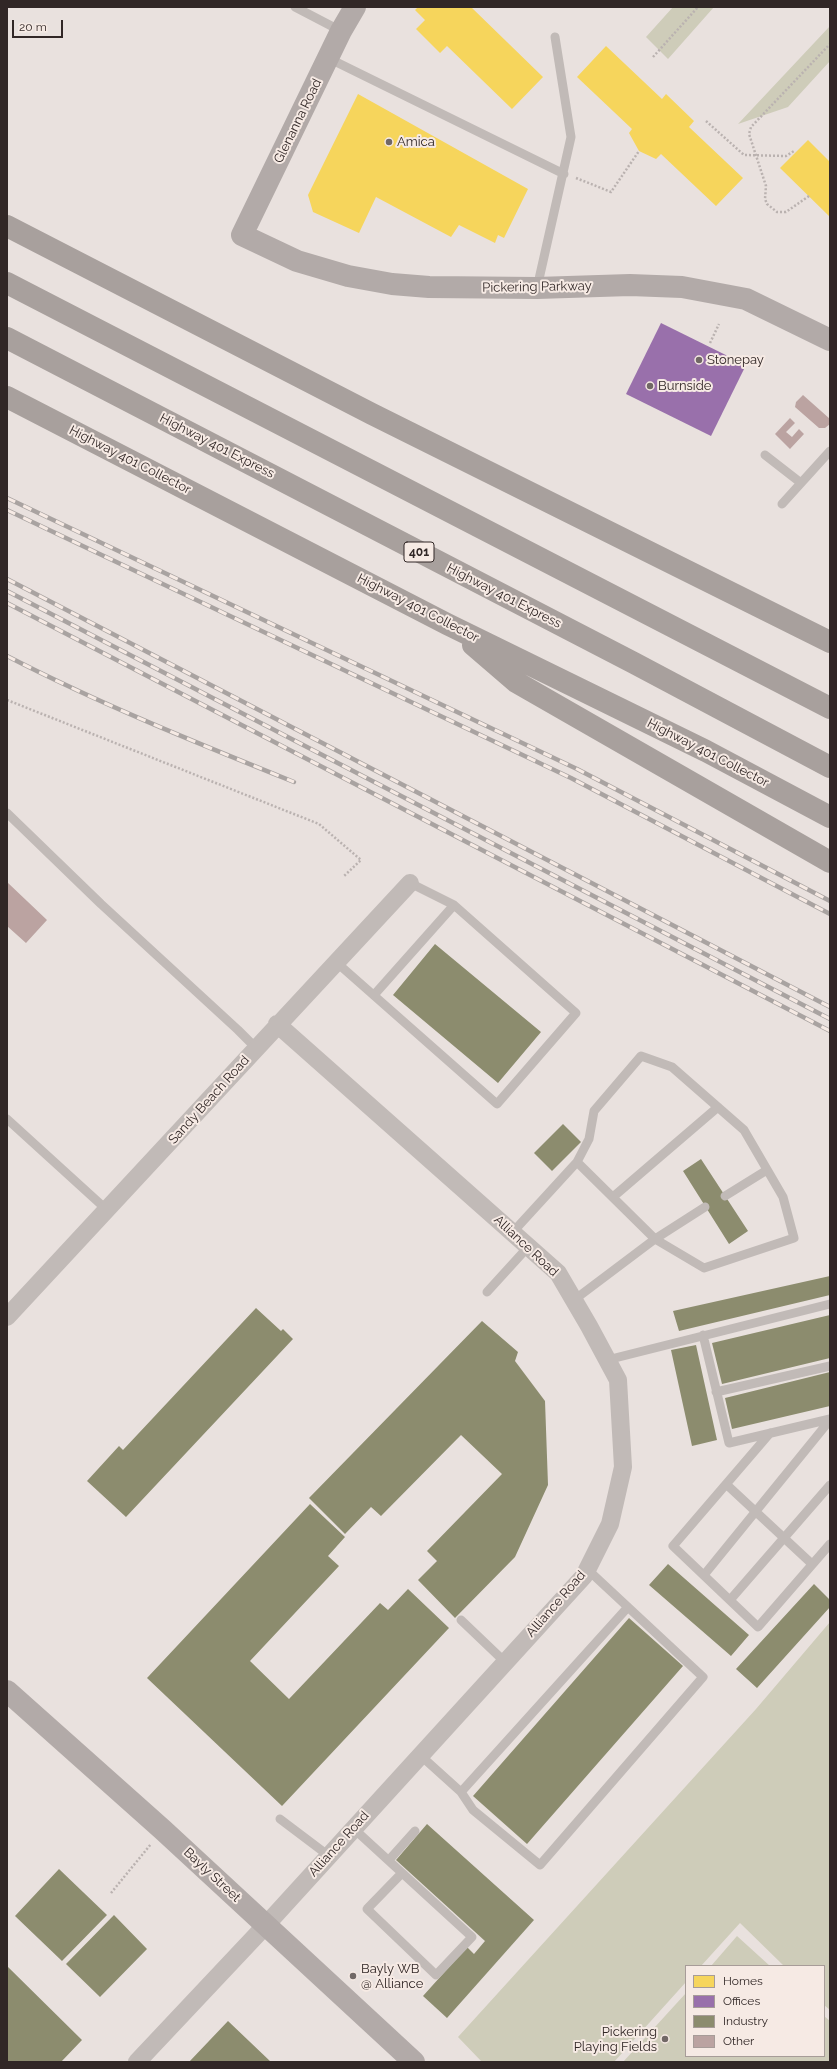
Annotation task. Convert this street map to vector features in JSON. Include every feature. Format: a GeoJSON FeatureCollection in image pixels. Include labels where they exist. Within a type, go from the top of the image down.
{"type":"FeatureCollection","features":[{"type":"Feature","properties":{"kind":"highway"},"geometry":{"type":"LineString","coordinates":[[7,226],[379,418],[830,642]]}},
{"type":"Feature","properties":{"kind":"highway"},"geometry":{"type":"LineString","coordinates":[[7,283],[830,708]]}},
{"type":"Feature","properties":{"kind":"highway","name":"Highway 401 Express"},"geometry":{"type":"LineString","coordinates":[[7,338],[634,663],[830,767]]}},
{"type":"Feature","properties":{"kind":"highway","name":"Highway 401 Collector"},"geometry":{"type":"LineString","coordinates":[[7,397],[447,624],[706,751],[830,817]]}},
{"type":"Feature","properties":{"kind":"highway"},"geometry":{"type":"LineString","coordinates":[[447,624],[516,682],[830,862]]}},
{"type":"Feature","properties":{"kind":"street","name":"Glenanna Road"},"geometry":{"type":"LineString","coordinates":[[242,235],[341,31],[355,7]]}},
{"type":"Feature","properties":{"kind":"street","name":"Pickering Parkway"},"geometry":{"type":"LineString","coordinates":[[242,235],[297,261],[348,276],[385,282],[429,287],[537,288],[630,285],[682,287],[746,299],[830,340]]}},
{"type":"Feature","properties":{"kind":"street","name":"Sandy Beach Road"},"geometry":{"type":"LineString","coordinates":[[7,1317],[277,1024],[410,883]]}},
{"type":"Feature","properties":{"kind":"street","name":"Alliance Road"},"geometry":{"type":"LineString","coordinates":[[137,2062],[266,1925],[584,1576],[610,1524],[623,1467],[618,1380],[558,1273],[277,1024]]}},
{"type":"Feature","properties":{"kind":"street","name":"Bayly Street"},"geometry":{"type":"LineString","coordinates":[[7,1691],[163,1830],[414,2062]]}},
{"type":"Feature","properties":{"kind":"lane"},"geometry":{"type":"LineString","coordinates":[[295,7],[341,31]]}},
{"type":"Feature","properties":{"kind":"lane"},"geometry":{"type":"LineString","coordinates":[[537,288],[564,174],[571,137],[555,37]]}},
{"type":"Feature","properties":{"kind":"lane"},"geometry":{"type":"LineString","coordinates":[[328,58],[564,174]]}},
{"type":"Feature","properties":{"kind":"lane"},"geometry":{"type":"LineString","coordinates":[[782,504],[830,451]]}},
{"type":"Feature","properties":{"kind":"lane"},"geometry":{"type":"LineString","coordinates":[[765,455],[801,483]]}},
{"type":"Feature","properties":{"kind":"lane"},"geometry":{"type":"LineString","coordinates":[[7,814],[101,904],[256,1048]]}},
{"type":"Feature","properties":{"kind":"lane"},"geometry":{"type":"LineString","coordinates":[[336,962],[497,1104],[576,1013],[454,905],[410,883]]}},
{"type":"Feature","properties":{"kind":"lane"},"geometry":{"type":"LineString","coordinates":[[374,995],[454,905]]}},
{"type":"Feature","properties":{"kind":"lane"},"geometry":{"type":"LineString","coordinates":[[512,1233],[577,1162],[589,1139],[594,1111],[641,1056],[672,1067],[744,1130],[783,1197],[794,1238],[704,1268],[655,1239],[577,1162]]}},
{"type":"Feature","properties":{"kind":"lane"},"geometry":{"type":"LineString","coordinates":[[613,1197],[718,1107]]}},
{"type":"Feature","properties":{"kind":"lane"},"geometry":{"type":"LineString","coordinates":[[7,1119],[27,1139],[107,1210]]}},
{"type":"Feature","properties":{"kind":"lane"},"geometry":{"type":"LineString","coordinates":[[725,1196],[767,1170]]}},
{"type":"Feature","properties":{"kind":"lane"},"geometry":{"type":"LineString","coordinates":[[574,1300],[655,1239],[705,1207]]}},
{"type":"Feature","properties":{"kind":"lane"},"geometry":{"type":"LineString","coordinates":[[487,1292],[528,1247]]}},
{"type":"Feature","properties":{"kind":"lane"},"geometry":{"type":"LineString","coordinates":[[607,1360],[830,1304]]}},
{"type":"Feature","properties":{"kind":"lane"},"geometry":{"type":"LineString","coordinates":[[703,1335],[729,1443],[830,1419]]}},
{"type":"Feature","properties":{"kind":"lane"},"geometry":{"type":"LineString","coordinates":[[716,1392],[830,1366]]}},
{"type":"Feature","properties":{"kind":"lane"},"geometry":{"type":"LineString","coordinates":[[704,1575],[830,1419]]}},
{"type":"Feature","properties":{"kind":"lane"},"geometry":{"type":"LineString","coordinates":[[770,1433],[673,1546],[758,1627],[830,1544]]}},
{"type":"Feature","properties":{"kind":"lane"},"geometry":{"type":"LineString","coordinates":[[726,1484],[812,1564]]}},
{"type":"Feature","properties":{"kind":"lane"},"geometry":{"type":"LineString","coordinates":[[730,1600],[830,1485]]}},
{"type":"Feature","properties":{"kind":"lane"},"geometry":{"type":"LineString","coordinates":[[420,1755],[461,1792],[473,1810],[540,1865],[703,1677],[587,1570]]}},
{"type":"Feature","properties":{"kind":"lane"},"geometry":{"type":"LineString","coordinates":[[461,1792],[628,1607]]}},
{"type":"Feature","properties":{"kind":"lane"},"geometry":{"type":"LineString","coordinates":[[461,1620],[505,1662]]}},
{"type":"Feature","properties":{"kind":"lane"},"geometry":{"type":"LineString","coordinates":[[280,1818],[329,1856]]}},
{"type":"Feature","properties":{"kind":"lane"},"geometry":{"type":"LineString","coordinates":[[353,1828],[388,1860],[402,1873],[472,1938],[436,1975],[367,1909],[402,1873]]}},
{"type":"Feature","properties":{"kind":"lane"},"geometry":{"type":"LineString","coordinates":[[388,1860],[415,1831]]}},
{"type":"Feature","properties":{"kind":"path"},"geometry":{"type":"LineString","coordinates":[[653,57],[698,7]]}},
{"type":"Feature","properties":{"kind":"path"},"geometry":{"type":"LineString","coordinates":[[809,196],[786,212],[777,212],[767,204],[765,199],[766,186],[749,134],[751,127],[830,44]]}},
{"type":"Feature","properties":{"kind":"path"},"geometry":{"type":"LineString","coordinates":[[706,121],[744,155],[786,156],[794,152]]}},
{"type":"Feature","properties":{"kind":"path"},"geometry":{"type":"LineString","coordinates":[[564,174],[611,192],[639,151]]}},
{"type":"Feature","properties":{"kind":"path"},"geometry":{"type":"LineString","coordinates":[[710,343],[719,324]]}},
{"type":"Feature","properties":{"kind":"path"},"geometry":{"type":"LineString","coordinates":[[7,700],[319,824],[361,860],[344,876]]}},
{"type":"Feature","properties":{"kind":"path"},"geometry":{"type":"LineString","coordinates":[[111,1893],[163,1830]]}},
{"type":"Feature","properties":{"kind":"shaded area"},"geometry":{"type":"Polygon","coordinates":[[[673,7],[714,7],[668,59],[646,37],[673,7]]]}},
{"type":"Feature","properties":{"kind":"shaded area"},"geometry":{"type":"Polygon","coordinates":[[[830,26],[830,61],[788,107],[738,124],[830,26]]]}},
{"type":"Feature","properties":{"kind":"shaded area"},"geometry":{"type":"Polygon","coordinates":[[[830,1622],[830,2010],[825,2006],[825,1965],[783,1965],[740,1923],[702,1965],[685,1965],[685,1983],[614,2062],[482,2062],[458,2037],[756,1709],[830,1622]]]}},
{"type":"Feature","properties":{"kind":"shaded area"},"geometry":{"type":"Polygon","coordinates":[[[737,1936],[769,1965],[712,1965],[737,1936]]]}},
{"type":"Feature","properties":{"kind":"shaded area","name":"Pickering Playing Fields"},"geometry":{"type":"Polygon","coordinates":[[[685,1994],[685,2057],[825,2057],[825,2017],[830,2021],[830,2062],[623,2062],[685,1994]]]}},
{"type":"Feature","properties":{"kind":"building: Homes"},"geometry":{"type":"Polygon","coordinates":[[[418,7],[471,7],[543,77],[512,109],[447,46],[440,53],[416,29],[425,20],[415,10],[418,7]]]}},
{"type":"Feature","properties":{"kind":"building: Homes"},"geometry":{"type":"Polygon","coordinates":[[[606,46],[662,99],[666,94],[694,121],[689,127],[743,178],[716,206],[661,154],[656,159],[639,151],[629,133],[632,129],[577,77],[606,46]]]}},
{"type":"Feature","properties":{"kind":"building: Homes","name":"Amica"},"geometry":{"type":"Polygon","coordinates":[[[358,94],[528,189],[504,238],[498,235],[495,243],[459,225],[451,237],[376,197],[359,233],[313,212],[308,195],[358,94]]]}},
{"type":"Feature","properties":{"kind":"building: Homes"},"geometry":{"type":"Polygon","coordinates":[[[808,140],[830,162],[830,217],[780,168],[808,140]]]}},
{"type":"Feature","properties":{"kind":"building: Offices"},"geometry":{"type":"Polygon","coordinates":[[[661,323],[746,365],[711,436],[626,394],[661,323]]]}},
{"type":"Feature","properties":{"kind":"building: Industry"},"geometry":{"type":"Polygon","coordinates":[[[435,944],[541,1032],[498,1083],[393,995],[435,944]]]}},
{"type":"Feature","properties":{"kind":"building: Industry"},"geometry":{"type":"Polygon","coordinates":[[[563,1124],[581,1142],[552,1171],[534,1153],[563,1124]]]}},
{"type":"Feature","properties":{"kind":"building: Industry"},"geometry":{"type":"Polygon","coordinates":[[[701,1159],[748,1231],[729,1244],[683,1171],[701,1159]]]}},
{"type":"Feature","properties":{"kind":"building: Industry"},"geometry":{"type":"Polygon","coordinates":[[[830,1276],[830,1295],[679,1331],[673,1311],[830,1276]]]}},
{"type":"Feature","properties":{"kind":"building: Industry"},"geometry":{"type":"Polygon","coordinates":[[[256,1308],[281,1331],[283,1329],[293,1339],[126,1517],[87,1481],[119,1446],[123,1450],[256,1308]]]}},
{"type":"Feature","properties":{"kind":"building: Industry"},"geometry":{"type":"Polygon","coordinates":[[[830,1315],[830,1358],[722,1384],[712,1343],[830,1315]]]}},
{"type":"Feature","properties":{"kind":"building: Industry"},"geometry":{"type":"Polygon","coordinates":[[[482,1321],[518,1352],[515,1361],[545,1401],[548,1485],[515,1557],[455,1618],[418,1580],[437,1561],[427,1551],[502,1474],[461,1435],[381,1516],[371,1507],[345,1534],[309,1498],[482,1321]]]}},
{"type":"Feature","properties":{"kind":"building: Industry"},"geometry":{"type":"Polygon","coordinates":[[[696,1345],[717,1440],[692,1446],[671,1350],[696,1345]]]}},
{"type":"Feature","properties":{"kind":"building: Industry"},"geometry":{"type":"Polygon","coordinates":[[[830,1372],[830,1406],[732,1429],[725,1398],[830,1372]]]}},
{"type":"Feature","properties":{"kind":"building: Industry"},"geometry":{"type":"Polygon","coordinates":[[[310,1504],[345,1537],[328,1556],[339,1566],[250,1661],[289,1699],[380,1603],[388,1610],[408,1589],[449,1628],[282,1806],[147,1678],[310,1504]]]}},
{"type":"Feature","properties":{"kind":"building: Industry"},"geometry":{"type":"Polygon","coordinates":[[[668,1564],[749,1635],[731,1656],[649,1585],[668,1564]]]}},
{"type":"Feature","properties":{"kind":"building: Industry"},"geometry":{"type":"Polygon","coordinates":[[[814,1584],[830,1600],[830,1607],[757,1688],[736,1669],[814,1584]]]}},
{"type":"Feature","properties":{"kind":"building: Industry"},"geometry":{"type":"Polygon","coordinates":[[[629,1618],[683,1666],[527,1844],[473,1796],[629,1618]]]}},
{"type":"Feature","properties":{"kind":"building: Industry"},"geometry":{"type":"Polygon","coordinates":[[[427,1824],[534,1920],[447,2018],[423,1996],[467,1947],[474,1954],[485,1941],[396,1860],[427,1824]]]}},
{"type":"Feature","properties":{"kind":"building: Industry"},"geometry":{"type":"Polygon","coordinates":[[[59,1869],[107,1915],[62,1961],[15,1916],[59,1869]]]}},
{"type":"Feature","properties":{"kind":"building: Industry"},"geometry":{"type":"Polygon","coordinates":[[[114,1915],[147,1949],[100,1997],[66,1964],[114,1915]]]}},
{"type":"Feature","properties":{"kind":"building: Industry"},"geometry":{"type":"Polygon","coordinates":[[[7,1966],[82,2040],[61,2062],[7,2062],[7,1966]]]}},
{"type":"Feature","properties":{"kind":"building: Industry"},"geometry":{"type":"Polygon","coordinates":[[[228,2021],[271,2062],[189,2062],[228,2021]]]}},
{"type":"Feature","properties":{"kind":"building: Other"},"geometry":{"type":"Polygon","coordinates":[[[803,395],[830,419],[830,424],[825,428],[819,428],[795,407],[796,402],[803,395]]]}},
{"type":"Feature","properties":{"kind":"building: Other"},"geometry":{"type":"Polygon","coordinates":[[[790,418],[795,423],[786,432],[792,437],[799,429],[804,434],[790,449],[775,434],[790,418]]]}},
{"type":"Feature","properties":{"kind":"building: Other"},"geometry":{"type":"Polygon","coordinates":[[[7,882],[47,920],[26,943],[7,926],[7,882]]]}},
{"type":"Feature","properties":{"kind":"railway"},"geometry":{"type":"LineString","coordinates":[[7,498],[577,769],[830,901]]}},
{"type":"Feature","properties":{"kind":"railway"},"geometry":{"type":"LineString","coordinates":[[7,510],[571,778],[830,914]]}},
{"type":"Feature","properties":{"kind":"railway"},"geometry":{"type":"LineString","coordinates":[[7,579],[830,1007]]}},
{"type":"Feature","properties":{"kind":"railway"},"geometry":{"type":"LineString","coordinates":[[7,591],[830,1019]]}},
{"type":"Feature","properties":{"kind":"railway"},"geometry":{"type":"LineString","coordinates":[[7,603],[830,1031]]}},
{"type":"Feature","properties":{"kind":"railway"},"geometry":{"type":"LineString","coordinates":[[7,656],[113,707],[294,782]]}},
{"type":"Feature","properties":{"kind":"place","name":"Amica"},"geometry":{"type":"Point","coordinates":[389,142]}},
{"type":"Feature","properties":{"kind":"place","name":"Stonepay"},"geometry":{"type":"Point","coordinates":[699,360]}},
{"type":"Feature","properties":{"kind":"place","name":"Burnside"},"geometry":{"type":"Point","coordinates":[650,386]}},
{"type":"Feature","properties":{"kind":"place","name":"Bayly WB @ Alliance"},"geometry":{"type":"Point","coordinates":[353,1976]}},
{"type":"Feature","properties":{"kind":"place","name":"Pickering Playing Fields"},"geometry":{"type":"Point","coordinates":[665,2039]}}]}
